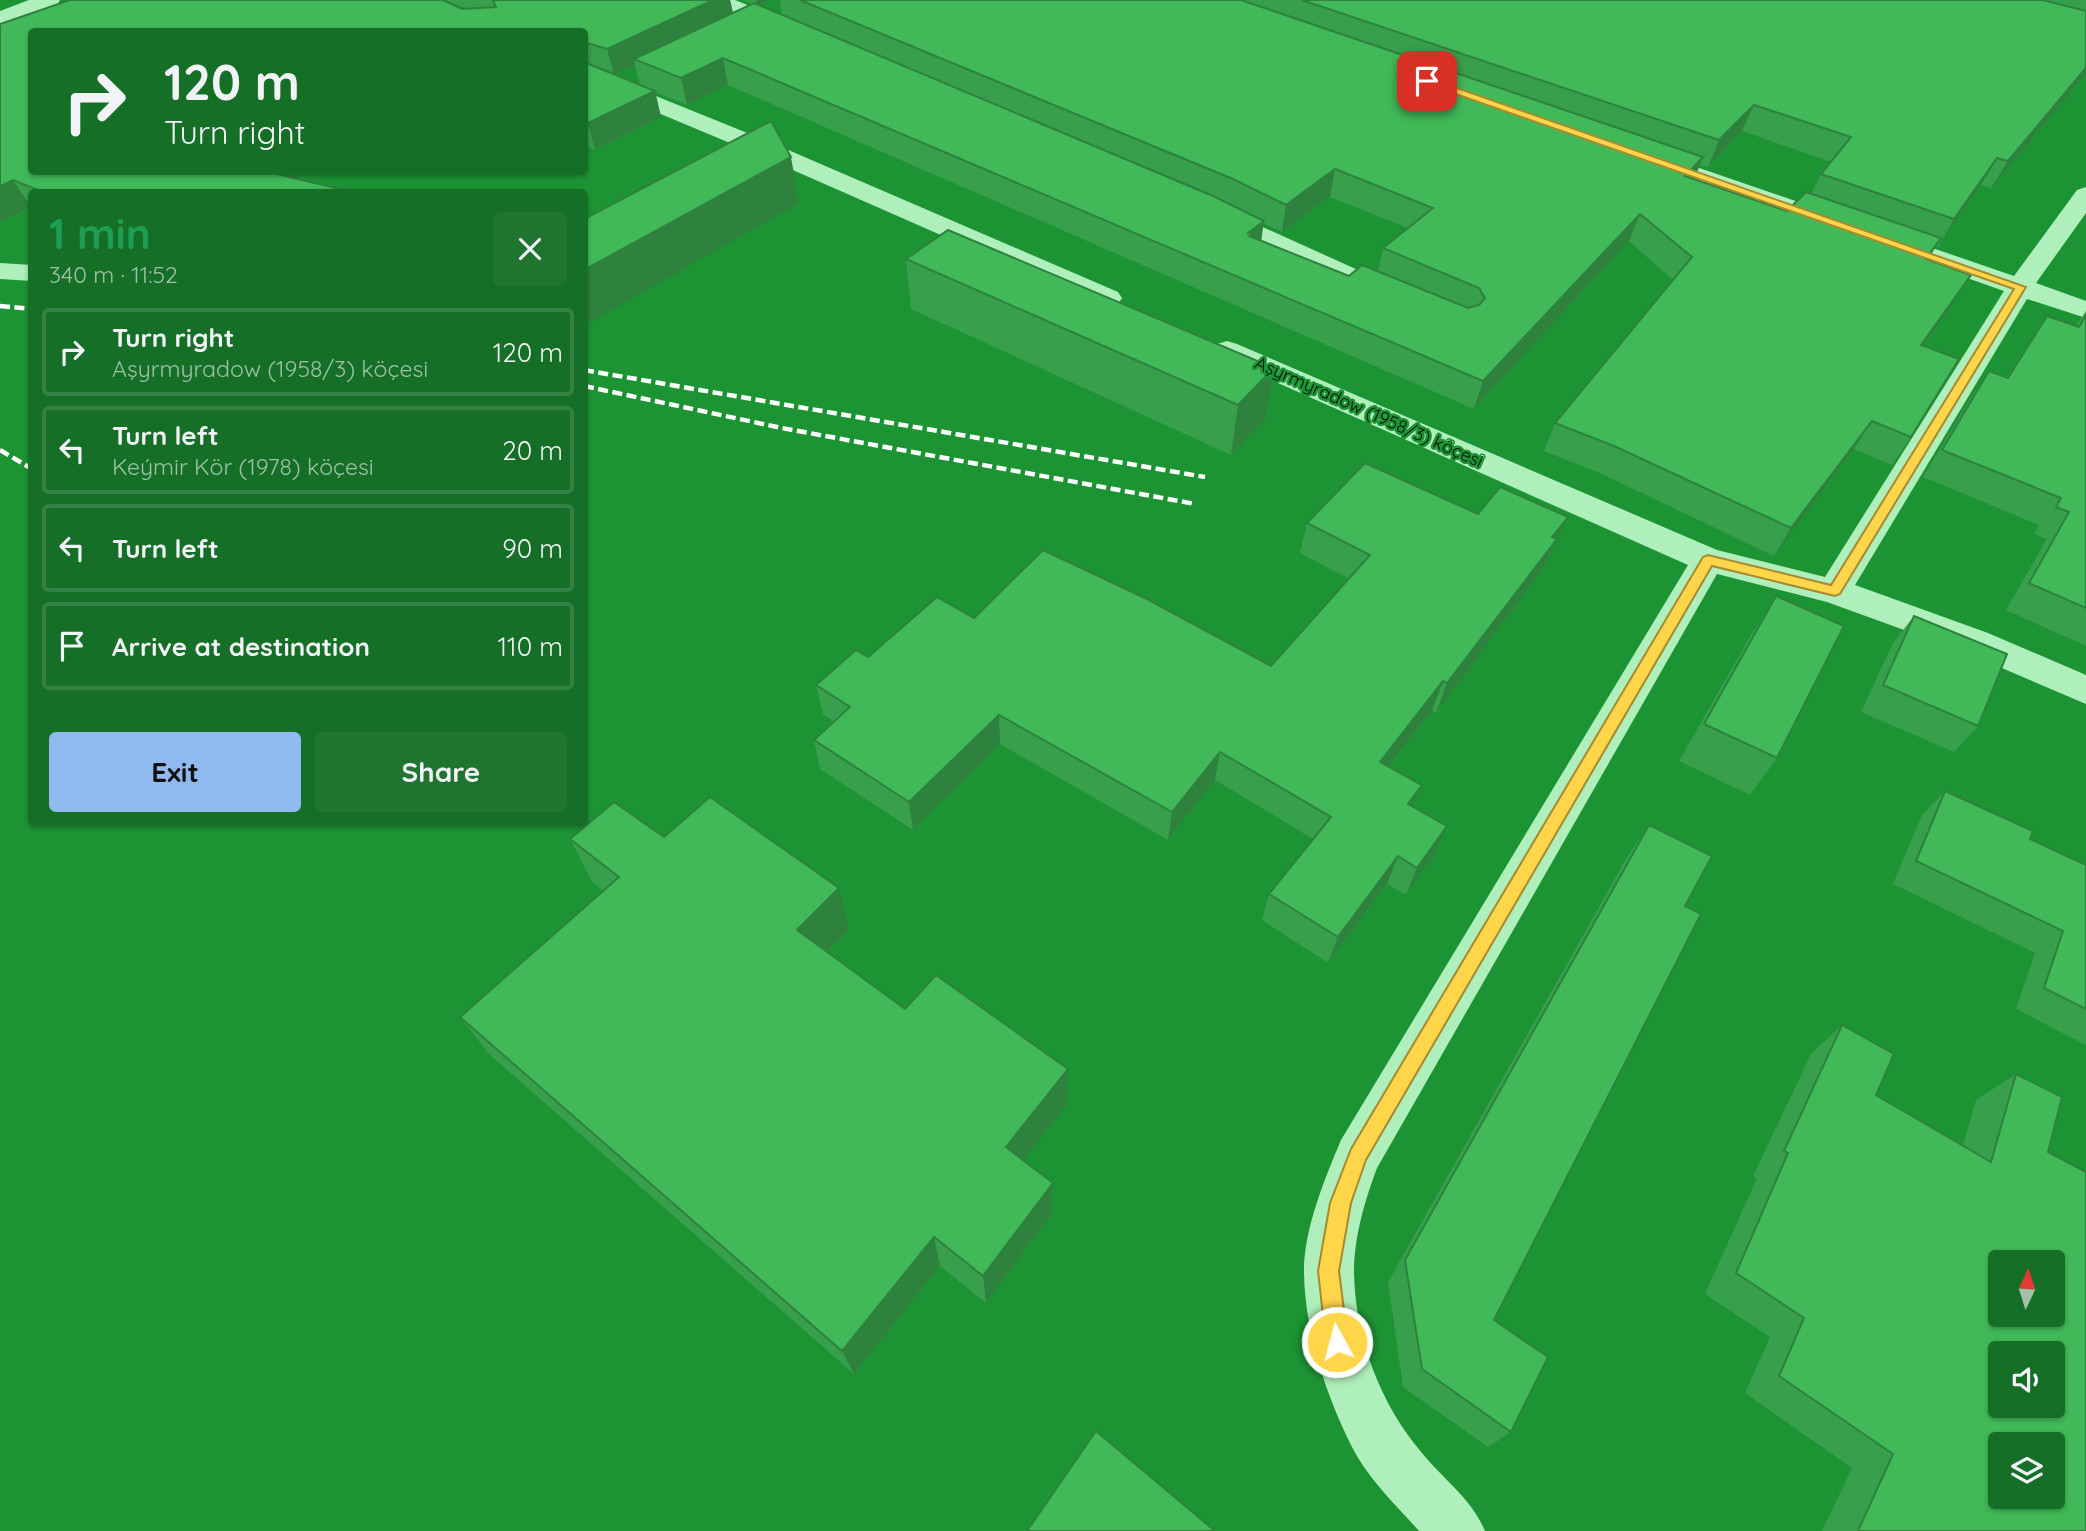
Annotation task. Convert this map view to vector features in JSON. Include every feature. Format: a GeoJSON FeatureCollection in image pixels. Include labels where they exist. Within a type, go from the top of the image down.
{"type":"FeatureCollection","features":[{"type":"Feature","properties":{"kind":"street"},"geometry":{"type":"LineString","coordinates":[[0,18],[49,0]]}},
{"type":"Feature","properties":{"kind":"street"},"geometry":{"type":"LineString","coordinates":[[717,0],[810,39]]}},
{"type":"Feature","properties":{"kind":"street"},"geometry":{"type":"LineString","coordinates":[[735,29],[782,6]]}},
{"type":"Feature","properties":{"kind":"street"},"geometry":{"type":"LineString","coordinates":[[588,75],[626,81],[752,155],[1133,309]]}},
{"type":"Feature","properties":{"kind":"street"},"geometry":{"type":"LineString","coordinates":[[1627,150],[2086,310]]}},
{"type":"Feature","properties":{"kind":"street"},"geometry":{"type":"LineString","coordinates":[[1835,591],[2020,287],[2086,195]]}},
{"type":"Feature","properties":{"kind":"street"},"geometry":{"type":"LineString","coordinates":[[1195,204],[1315,263],[1375,288]]}},
{"type":"Feature","properties":{"kind":"street"},"geometry":{"type":"LineString","coordinates":[[0,271],[28,274]]}},
{"type":"Feature","properties":{"kind":"street","name":"Aşyrmyradow (1958/3) köçesi"},"geometry":{"type":"LineString","coordinates":[[1197,337],[1708,560],[1835,591],[1975,642],[2086,690]]}},
{"type":"Feature","properties":{"kind":"street"},"geometry":{"type":"LineString","coordinates":[[1457,1531],[1402,1472],[1372,1430],[1337,1342],[1329,1271],[1340,1203],[1357,1156],[1708,560]]}},
{"type":"Feature","properties":{"kind":"building"},"geometry":{"type":"Polygon","coordinates":[[[70,0],[443,0],[462,9],[496,7],[493,0],[713,0],[607,49],[588,43],[588,28],[28,28],[28,175],[281,175],[340,189],[36,189],[13,180],[0,186],[0,24],[70,0]]]}},
{"type":"Feature","properties":{"kind":"building"},"geometry":{"type":"Polygon","coordinates":[[[800,0],[1241,0],[1703,157],[1685,176],[1787,211],[1806,192],[1941,238],[1926,259],[1971,275],[1921,345],[1959,359],[1911,437],[1872,421],[1791,528],[1614,446],[1555,423],[1692,257],[1640,214],[1483,381],[723,58],[681,78],[634,59],[754,3],[1213,196],[1264,221],[1248,233],[1252,234],[1249,236],[1349,276],[1362,265],[1468,308],[1479,305],[1485,298],[1479,288],[1383,248],[1433,208],[1335,169],[1286,205],[1233,179],[800,0]]]}},
{"type":"Feature","properties":{"kind":"building"},"geometry":{"type":"Polygon","coordinates":[[[1302,0],[2043,0],[2086,11],[2086,68],[2008,161],[1997,158],[1954,219],[1821,174],[1851,137],[1754,105],[1719,140],[1302,0]]]}},
{"type":"Feature","properties":{"kind":"building"},"geometry":{"type":"Polygon","coordinates":[[[588,64],[655,91],[588,123],[588,64]]]}},
{"type":"Feature","properties":{"kind":"building"},"geometry":{"type":"Polygon","coordinates":[[[771,121],[791,157],[588,268],[588,217],[771,121]]]}},
{"type":"Feature","properties":{"kind":"building"},"geometry":{"type":"Polygon","coordinates":[[[948,230],[1274,368],[1238,405],[906,259],[948,230]]]}},
{"type":"Feature","properties":{"kind":"building"},"geometry":{"type":"Polygon","coordinates":[[[2086,315],[2086,608],[2029,583],[2069,512],[2056,507],[2061,498],[1942,450],[1989,371],[2008,378],[2047,316],[2079,327],[2086,315]]]}},
{"type":"Feature","properties":{"kind":"building"},"geometry":{"type":"Polygon","coordinates":[[[1365,463],[1478,514],[1500,487],[1568,517],[1552,537],[1557,539],[1447,683],[1443,681],[1380,762],[1422,785],[1408,804],[1447,826],[1417,868],[1398,856],[1338,937],[1269,894],[1331,817],[1220,752],[1172,812],[999,715],[909,802],[814,740],[850,707],[816,685],[856,650],[868,657],[937,597],[974,618],[1043,550],[1147,599],[1271,666],[1370,555],[1307,523],[1365,463]]]}},
{"type":"Feature","properties":{"kind":"building"},"geometry":{"type":"Polygon","coordinates":[[[1776,596],[1844,626],[1777,758],[1704,724],[1776,596]]]}},
{"type":"Feature","properties":{"kind":"building"},"geometry":{"type":"Polygon","coordinates":[[[1914,616],[2007,654],[1978,726],[1883,685],[1914,616]]]}},
{"type":"Feature","properties":{"kind":"building"},"geometry":{"type":"Polygon","coordinates":[[[1945,791],[2033,831],[2030,839],[2086,865],[2086,1009],[2044,988],[2063,931],[1916,861],[1945,791]]]}},
{"type":"Feature","properties":{"kind":"building"},"geometry":{"type":"Polygon","coordinates":[[[710,797],[839,888],[797,930],[905,1009],[936,975],[1068,1069],[1006,1147],[1053,1183],[983,1276],[934,1237],[842,1351],[460,1017],[619,877],[570,839],[614,802],[664,837],[710,797]]]}},
{"type":"Feature","properties":{"kind":"building"},"geometry":{"type":"Polygon","coordinates":[[[1649,825],[1712,856],[1685,906],[1701,914],[1494,1320],[1548,1357],[1511,1432],[1422,1369],[1405,1260],[1649,825]]]}},
{"type":"Feature","properties":{"kind":"building"},"geometry":{"type":"Polygon","coordinates":[[[1842,1025],[1894,1054],[1876,1095],[1991,1162],[2016,1074],[2062,1097],[2048,1152],[2086,1172],[2086,1531],[1858,1531],[1893,1454],[1779,1376],[1804,1318],[1736,1273],[1788,1153],[1784,1151],[1842,1025]]]}},
{"type":"Feature","properties":{"kind":"building"},"geometry":{"type":"Polygon","coordinates":[[[1096,1431],[1215,1531],[1027,1531],[1096,1431]]]}},
{"type":"Feature","properties":{"kind":"railway"},"geometry":{"type":"LineString","coordinates":[[0,306],[28,309]]}},
{"type":"Feature","properties":{"kind":"railway"},"geometry":{"type":"LineString","coordinates":[[588,371],[1205,477]]}},
{"type":"Feature","properties":{"kind":"railway"},"geometry":{"type":"LineString","coordinates":[[588,387],[782,428],[1195,504]]}},
{"type":"Feature","properties":{"kind":"railway"},"geometry":{"type":"LineString","coordinates":[[0,450],[28,467]]}},
{"type":"Feature","properties":{"kind":"route"},"geometry":{"type":"LineString","coordinates":[[1337,1342],[1329,1271],[1340,1203],[1357,1156],[1708,560],[1835,591],[2020,287],[1427,81]]}}]}
